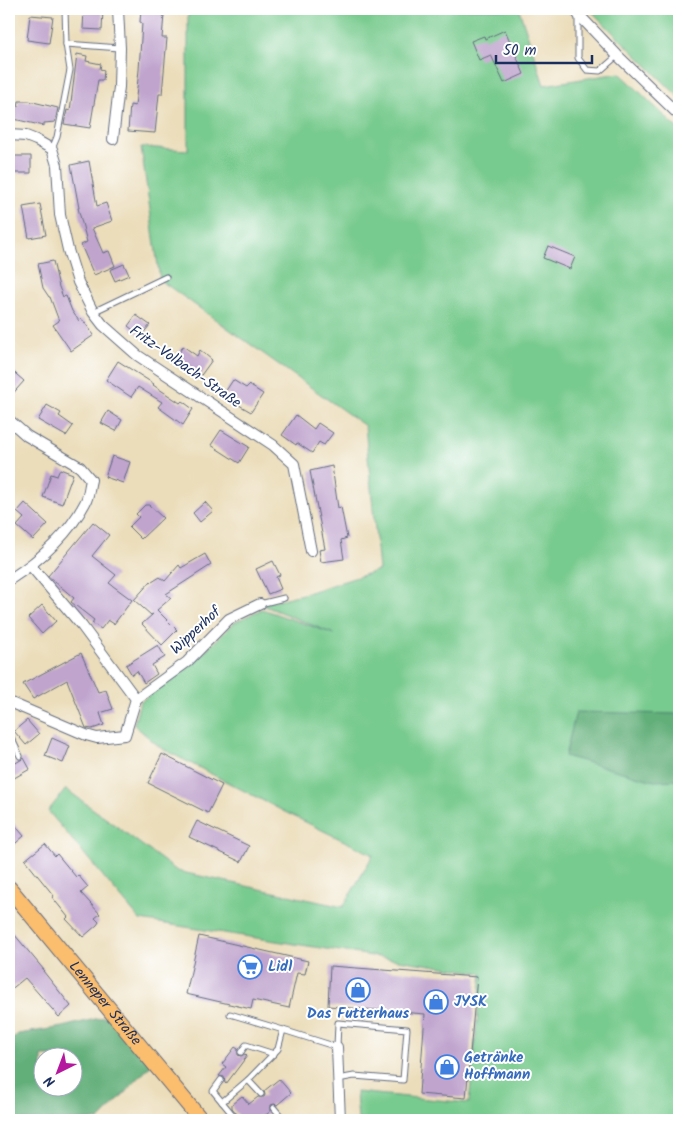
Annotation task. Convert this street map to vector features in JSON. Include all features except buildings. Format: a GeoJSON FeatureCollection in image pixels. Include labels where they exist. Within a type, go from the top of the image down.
{"type":"FeatureCollection","features":[{"type":"Feature","properties":{"kind":"main road","name":"Lenneper Straße"},"geometry":{"type":"LineString","coordinates":[[9,888],[201,1120]]}},
{"type":"Feature","properties":{"kind":"street"},"geometry":{"type":"LineString","coordinates":[[113,139],[120,87],[118,9]]}},
{"type":"Feature","properties":{"kind":"street"},"geometry":{"type":"LineString","coordinates":[[576,12],[679,115]]}},
{"type":"Feature","properties":{"kind":"street"},"geometry":{"type":"LineString","coordinates":[[9,135],[26,136],[52,149]]}},
{"type":"Feature","properties":{"kind":"street","name":"Fritz-Volbach-Straße"},"geometry":{"type":"LineString","coordinates":[[52,149],[57,165],[60,215],[68,250],[78,282],[93,312],[103,325],[137,355],[229,418],[273,445],[294,464],[311,551]]}},
{"type":"Feature","properties":{"kind":"street"},"geometry":{"type":"LineString","coordinates":[[9,420],[27,436],[80,466],[91,480],[86,501],[69,528],[50,550],[31,566],[9,580]]}},
{"type":"Feature","properties":{"kind":"street"},"geometry":{"type":"LineString","coordinates":[[9,702],[70,729],[97,738],[125,735],[136,699],[82,626],[31,566]]}},
{"type":"Feature","properties":{"kind":"street","name":"Wipperhof"},"geometry":{"type":"LineString","coordinates":[[136,699],[187,662],[229,619],[260,604]]}},
{"type":"Feature","properties":{"kind":"street"},"geometry":{"type":"LineString","coordinates":[[337,1047],[340,1120]]}},
{"type":"Feature","properties":{"kind":"lane"},"geometry":{"type":"LineString","coordinates":[[52,149],[57,137],[70,70],[66,44],[65,9]]}},
{"type":"Feature","properties":{"kind":"lane"},"geometry":{"type":"LineString","coordinates":[[576,12],[578,58],[587,70],[600,71],[617,55]]}},
{"type":"Feature","properties":{"kind":"lane"},"geometry":{"type":"LineString","coordinates":[[66,44],[120,48]]}},
{"type":"Feature","properties":{"kind":"lane"},"geometry":{"type":"LineString","coordinates":[[93,312],[166,276]]}},
{"type":"Feature","properties":{"kind":"lane","name":"Wipperhof"},"geometry":{"type":"LineString","coordinates":[[260,604],[284,598]]}},
{"type":"Feature","properties":{"kind":"lane"},"geometry":{"type":"LineString","coordinates":[[9,733],[20,756]]}},
{"type":"Feature","properties":{"kind":"lane"},"geometry":{"type":"LineString","coordinates":[[230,1014],[337,1047],[338,1022],[407,1029],[404,1080],[354,1076],[338,1079]]}},
{"type":"Feature","properties":{"kind":"lane"},"geometry":{"type":"LineString","coordinates":[[222,1102],[274,1054],[278,1049],[283,1030]]}},
{"type":"Feature","properties":{"kind":"lane"},"geometry":{"type":"LineString","coordinates":[[241,1052],[246,1045],[274,1054]]}},
{"type":"Feature","properties":{"kind":"lane"},"geometry":{"type":"LineString","coordinates":[[221,1080],[213,1091],[237,1120]]}},
{"type":"Feature","properties":{"kind":"lane"},"geometry":{"type":"LineString","coordinates":[[248,1080],[261,1094]]}},
{"type":"Feature","properties":{"kind":"lane"},"geometry":{"type":"LineString","coordinates":[[274,1108],[284,1120]]}},
{"type":"Feature","properties":{"kind":"green space"},"geometry":{"type":"Polygon","coordinates":[[[188,9],[519,9],[544,85],[620,73],[679,130],[679,716],[653,780],[679,780],[679,1120],[358,1120],[356,1092],[469,1103],[482,973],[140,920],[48,811],[66,789],[177,871],[343,907],[373,855],[161,748],[134,725],[140,702],[191,665],[235,622],[262,609],[334,634],[260,604],[307,593],[379,570],[365,426],[160,280],[141,147],[188,150],[188,9]]]}},
{"type":"Feature","properties":{"kind":"green space"},"geometry":{"type":"Polygon","coordinates":[[[679,9],[679,97],[590,10],[679,9]]]}},
{"type":"Feature","properties":{"kind":"green space"},"geometry":{"type":"Polygon","coordinates":[[[576,712],[679,714],[679,780],[654,781],[565,756],[576,712]]]}},
{"type":"Feature","properties":{"kind":"green space"},"geometry":{"type":"Polygon","coordinates":[[[116,1014],[153,1063],[99,1120],[9,1120],[9,1042],[18,1034],[62,1027],[116,1014]]]}},
{"type":"Feature","properties":{"kind":"place","name":"Lidl"},"geometry":{"type":"Point","coordinates":[250,967]}},
{"type":"Feature","properties":{"kind":"place","name":"Das Futterhaus"},"geometry":{"type":"Point","coordinates":[358,990]}},
{"type":"Feature","properties":{"kind":"place","name":"JYSK"},"geometry":{"type":"Point","coordinates":[436,1002]}},
{"type":"Feature","properties":{"kind":"place","name":"Getränke Hoffmann"},"geometry":{"type":"Point","coordinates":[447,1067]}}]}
